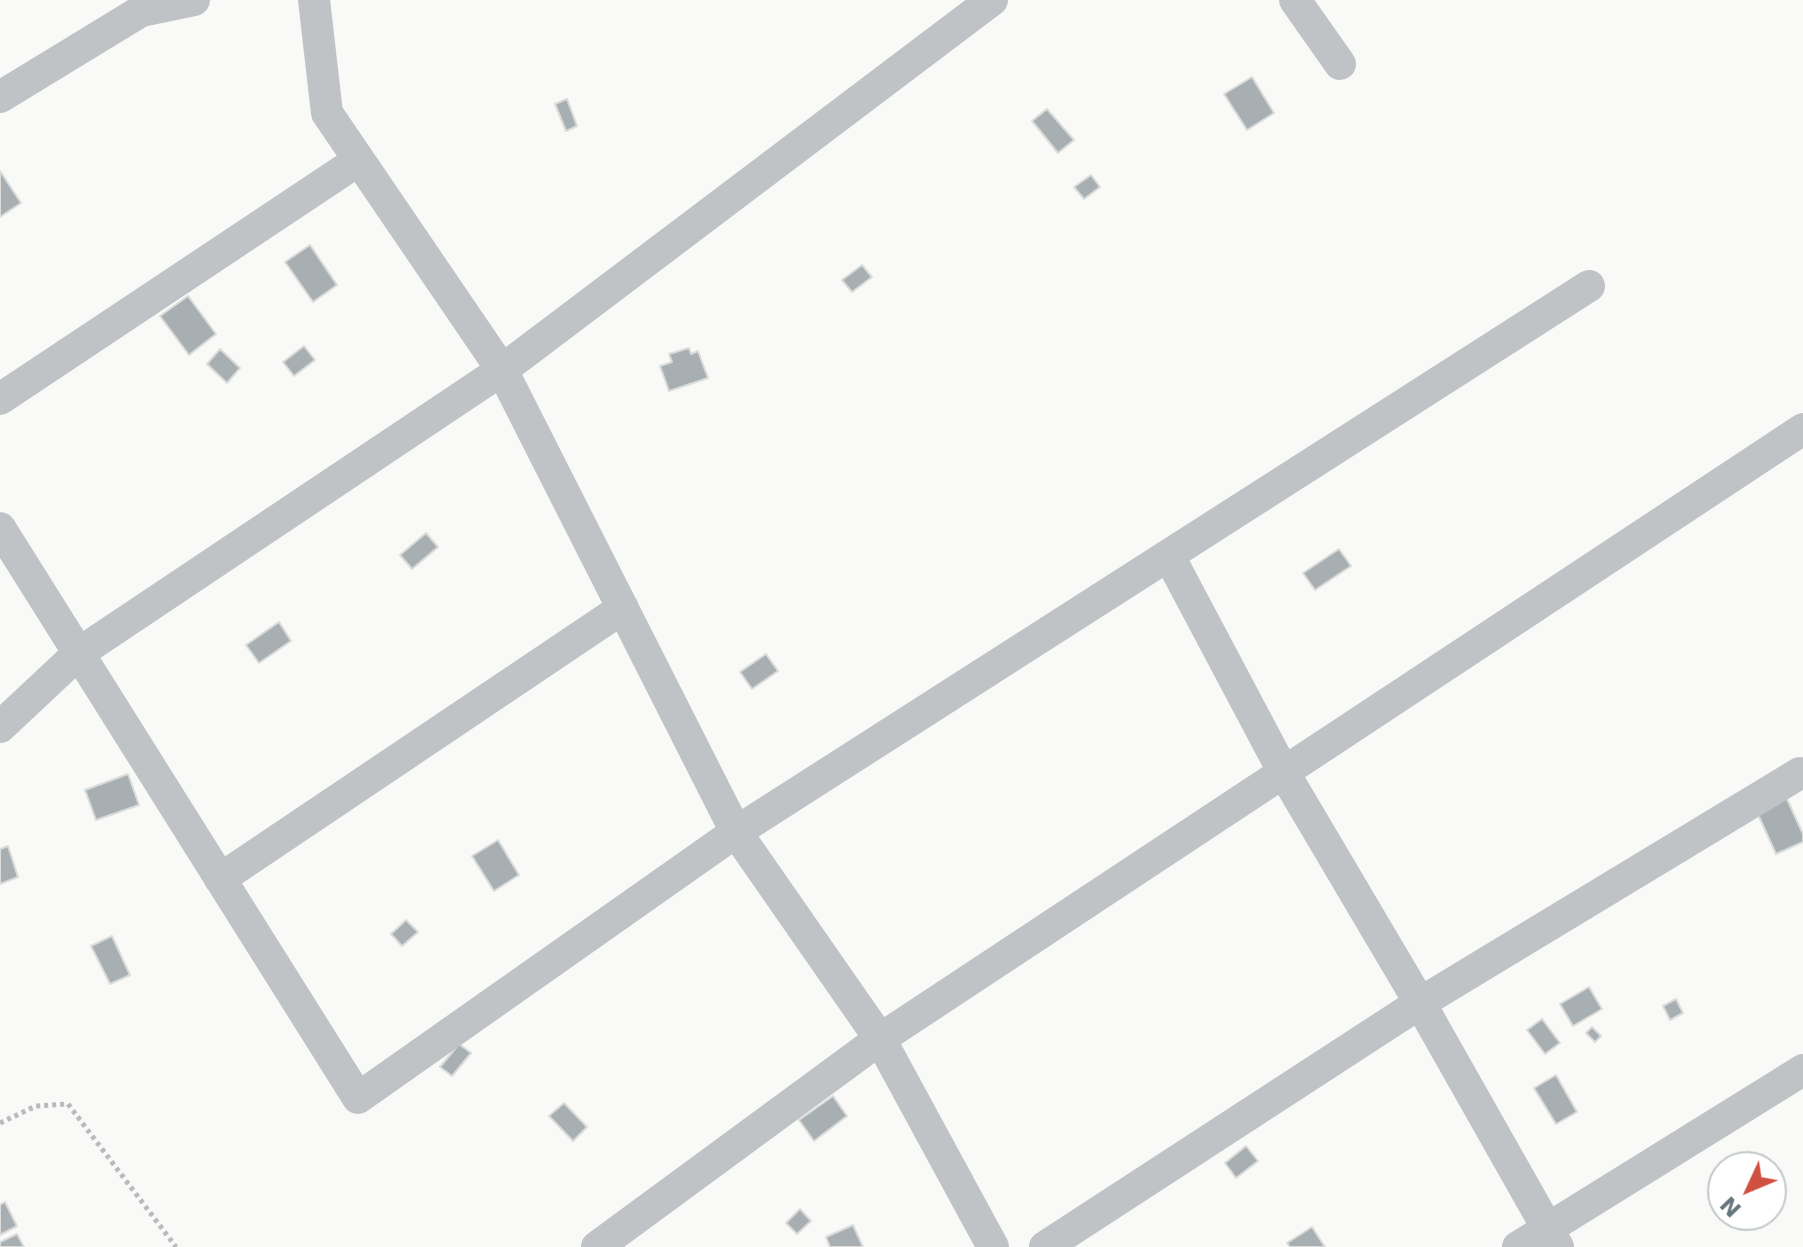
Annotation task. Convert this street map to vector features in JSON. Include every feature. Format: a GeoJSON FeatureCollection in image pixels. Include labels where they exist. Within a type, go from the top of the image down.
{"type":"FeatureCollection","features":[{"type":"Feature","properties":{"kind":"street"},"geometry":{"type":"LineString","coordinates":[[0,97],[141,11],[194,0]]}},
{"type":"Feature","properties":{"kind":"street"},"geometry":{"type":"LineString","coordinates":[[314,0],[327,113],[502,370],[736,832],[880,1039],[993,1247]]}},
{"type":"Feature","properties":{"kind":"street"},"geometry":{"type":"LineString","coordinates":[[0,727],[79,653],[502,370],[992,0]]}},
{"type":"Feature","properties":{"kind":"street"},"geometry":{"type":"LineString","coordinates":[[1295,0],[1340,64]]}},
{"type":"Feature","properties":{"kind":"street"},"geometry":{"type":"LineString","coordinates":[[0,399],[359,160]]}},
{"type":"Feature","properties":{"kind":"street"},"geometry":{"type":"LineString","coordinates":[[0,528],[358,1098],[736,832],[1589,286]]}},
{"type":"Feature","properties":{"kind":"street"},"geometry":{"type":"LineString","coordinates":[[597,1247],[880,1039],[1803,429]]}},
{"type":"Feature","properties":{"kind":"street"},"geometry":{"type":"LineString","coordinates":[[1169,556],[1284,773],[1553,1237]]}},
{"type":"Feature","properties":{"kind":"street"},"geometry":{"type":"LineString","coordinates":[[220,879],[623,608]]}},
{"type":"Feature","properties":{"kind":"street"},"geometry":{"type":"LineString","coordinates":[[1045,1247],[1420,1003],[1800,773]]}},
{"type":"Feature","properties":{"kind":"street"},"geometry":{"type":"LineString","coordinates":[[1518,1247],[1553,1237],[1803,1070]]}},
{"type":"Feature","properties":{"kind":"path"},"geometry":{"type":"LineString","coordinates":[[0,1123],[36,1106],[68,1104],[176,1247]]}},
{"type":"Feature","properties":{"kind":"building"},"geometry":{"type":"Polygon","coordinates":[[[1252,77],[1274,113],[1247,130],[1224,94],[1252,77]]]}},
{"type":"Feature","properties":{"kind":"building"},"geometry":{"type":"Polygon","coordinates":[[[567,99],[577,126],[566,131],[555,104],[567,99]]]}},
{"type":"Feature","properties":{"kind":"building"},"geometry":{"type":"Polygon","coordinates":[[[1047,109],[1074,140],[1058,153],[1032,121],[1047,109]]]}},
{"type":"Feature","properties":{"kind":"building"},"geometry":{"type":"Polygon","coordinates":[[[0,171],[21,203],[0,217],[0,171]]]}},
{"type":"Feature","properties":{"kind":"building"},"geometry":{"type":"Polygon","coordinates":[[[1091,175],[1100,187],[1084,199],[1074,187],[1091,175]]]}},
{"type":"Feature","properties":{"kind":"building"},"geometry":{"type":"Polygon","coordinates":[[[310,245],[337,285],[313,302],[285,262],[310,245]]]}},
{"type":"Feature","properties":{"kind":"building"},"geometry":{"type":"Polygon","coordinates":[[[862,265],[872,277],[852,292],[842,280],[862,265]]]}},
{"type":"Feature","properties":{"kind":"building"},"geometry":{"type":"Polygon","coordinates":[[[188,296],[216,334],[189,355],[160,316],[188,296]]]}},
{"type":"Feature","properties":{"kind":"building"},"geometry":{"type":"Polygon","coordinates":[[[304,346],[315,360],[294,376],[283,362],[304,346]]]}},
{"type":"Feature","properties":{"kind":"building"},"geometry":{"type":"Polygon","coordinates":[[[689,348],[691,354],[698,351],[708,378],[669,391],[660,366],[672,362],[669,354],[689,348]]]}},
{"type":"Feature","properties":{"kind":"building"},"geometry":{"type":"Polygon","coordinates":[[[220,349],[240,368],[227,383],[207,364],[220,349]]]}},
{"type":"Feature","properties":{"kind":"building"},"geometry":{"type":"Polygon","coordinates":[[[426,533],[438,547],[412,569],[400,555],[426,533]]]}},
{"type":"Feature","properties":{"kind":"building"},"geometry":{"type":"Polygon","coordinates":[[[1339,549],[1351,566],[1315,590],[1303,573],[1339,549]]]}},
{"type":"Feature","properties":{"kind":"building"},"geometry":{"type":"Polygon","coordinates":[[[279,622],[291,641],[259,663],[246,645],[279,622]]]}},
{"type":"Feature","properties":{"kind":"building"},"geometry":{"type":"Polygon","coordinates":[[[766,654],[778,671],[752,689],[740,672],[766,654]]]}},
{"type":"Feature","properties":{"kind":"building"},"geometry":{"type":"Polygon","coordinates":[[[128,774],[139,805],[96,820],[85,790],[128,774]]]}},
{"type":"Feature","properties":{"kind":"building"},"geometry":{"type":"Polygon","coordinates":[[[1786,797],[1803,834],[1803,842],[1776,854],[1756,810],[1786,797]]]}},
{"type":"Feature","properties":{"kind":"building"},"geometry":{"type":"Polygon","coordinates":[[[498,840],[519,875],[494,891],[472,856],[498,840]]]}},
{"type":"Feature","properties":{"kind":"building"},"geometry":{"type":"Polygon","coordinates":[[[8,846],[18,877],[0,884],[0,849],[8,846]]]}},
{"type":"Feature","properties":{"kind":"building"},"geometry":{"type":"Polygon","coordinates":[[[406,920],[418,932],[402,946],[391,934],[406,920]]]}},
{"type":"Feature","properties":{"kind":"building"},"geometry":{"type":"Polygon","coordinates":[[[112,936],[130,975],[110,984],[91,946],[112,936]]]}},
{"type":"Feature","properties":{"kind":"building"},"geometry":{"type":"Polygon","coordinates":[[[1589,987],[1602,1009],[1573,1026],[1560,1004],[1589,987]]]}},
{"type":"Feature","properties":{"kind":"building"},"geometry":{"type":"Polygon","coordinates":[[[1676,999],[1683,1013],[1670,1020],[1663,1006],[1676,999]]]}},
{"type":"Feature","properties":{"kind":"building"},"geometry":{"type":"Polygon","coordinates":[[[1542,1019],[1560,1043],[1545,1054],[1527,1030],[1542,1019]]]}},
{"type":"Feature","properties":{"kind":"building"},"geometry":{"type":"Polygon","coordinates":[[[1592,1027],[1601,1036],[1595,1042],[1586,1033],[1592,1027]]]}},
{"type":"Feature","properties":{"kind":"building"},"geometry":{"type":"Polygon","coordinates":[[[459,1044],[471,1053],[452,1076],[440,1067],[459,1044]]]}},
{"type":"Feature","properties":{"kind":"building"},"geometry":{"type":"Polygon","coordinates":[[[1556,1075],[1577,1112],[1556,1124],[1534,1088],[1556,1075]]]}},
{"type":"Feature","properties":{"kind":"building"},"geometry":{"type":"Polygon","coordinates":[[[833,1096],[847,1116],[814,1141],[799,1120],[833,1096]]]}},
{"type":"Feature","properties":{"kind":"building"},"geometry":{"type":"Polygon","coordinates":[[[564,1103],[587,1127],[573,1141],[549,1116],[564,1103]]]}},
{"type":"Feature","properties":{"kind":"building"},"geometry":{"type":"Polygon","coordinates":[[[1246,1146],[1258,1161],[1236,1178],[1225,1163],[1246,1146]]]}},
{"type":"Feature","properties":{"kind":"building"},"geometry":{"type":"Polygon","coordinates":[[[5,1202],[17,1226],[0,1235],[0,1205],[5,1202]]]}},
{"type":"Feature","properties":{"kind":"building"},"geometry":{"type":"Polygon","coordinates":[[[800,1209],[811,1221],[797,1234],[786,1223],[800,1209]]]}},
{"type":"Feature","properties":{"kind":"building"},"geometry":{"type":"Polygon","coordinates":[[[853,1225],[863,1247],[830,1247],[826,1237],[853,1225]]]}},
{"type":"Feature","properties":{"kind":"building"},"geometry":{"type":"Polygon","coordinates":[[[1312,1227],[1325,1247],[1290,1247],[1287,1243],[1312,1227]]]}},
{"type":"Feature","properties":{"kind":"building"},"geometry":{"type":"Polygon","coordinates":[[[17,1234],[24,1247],[0,1247],[0,1242],[17,1234]]]}}]}
